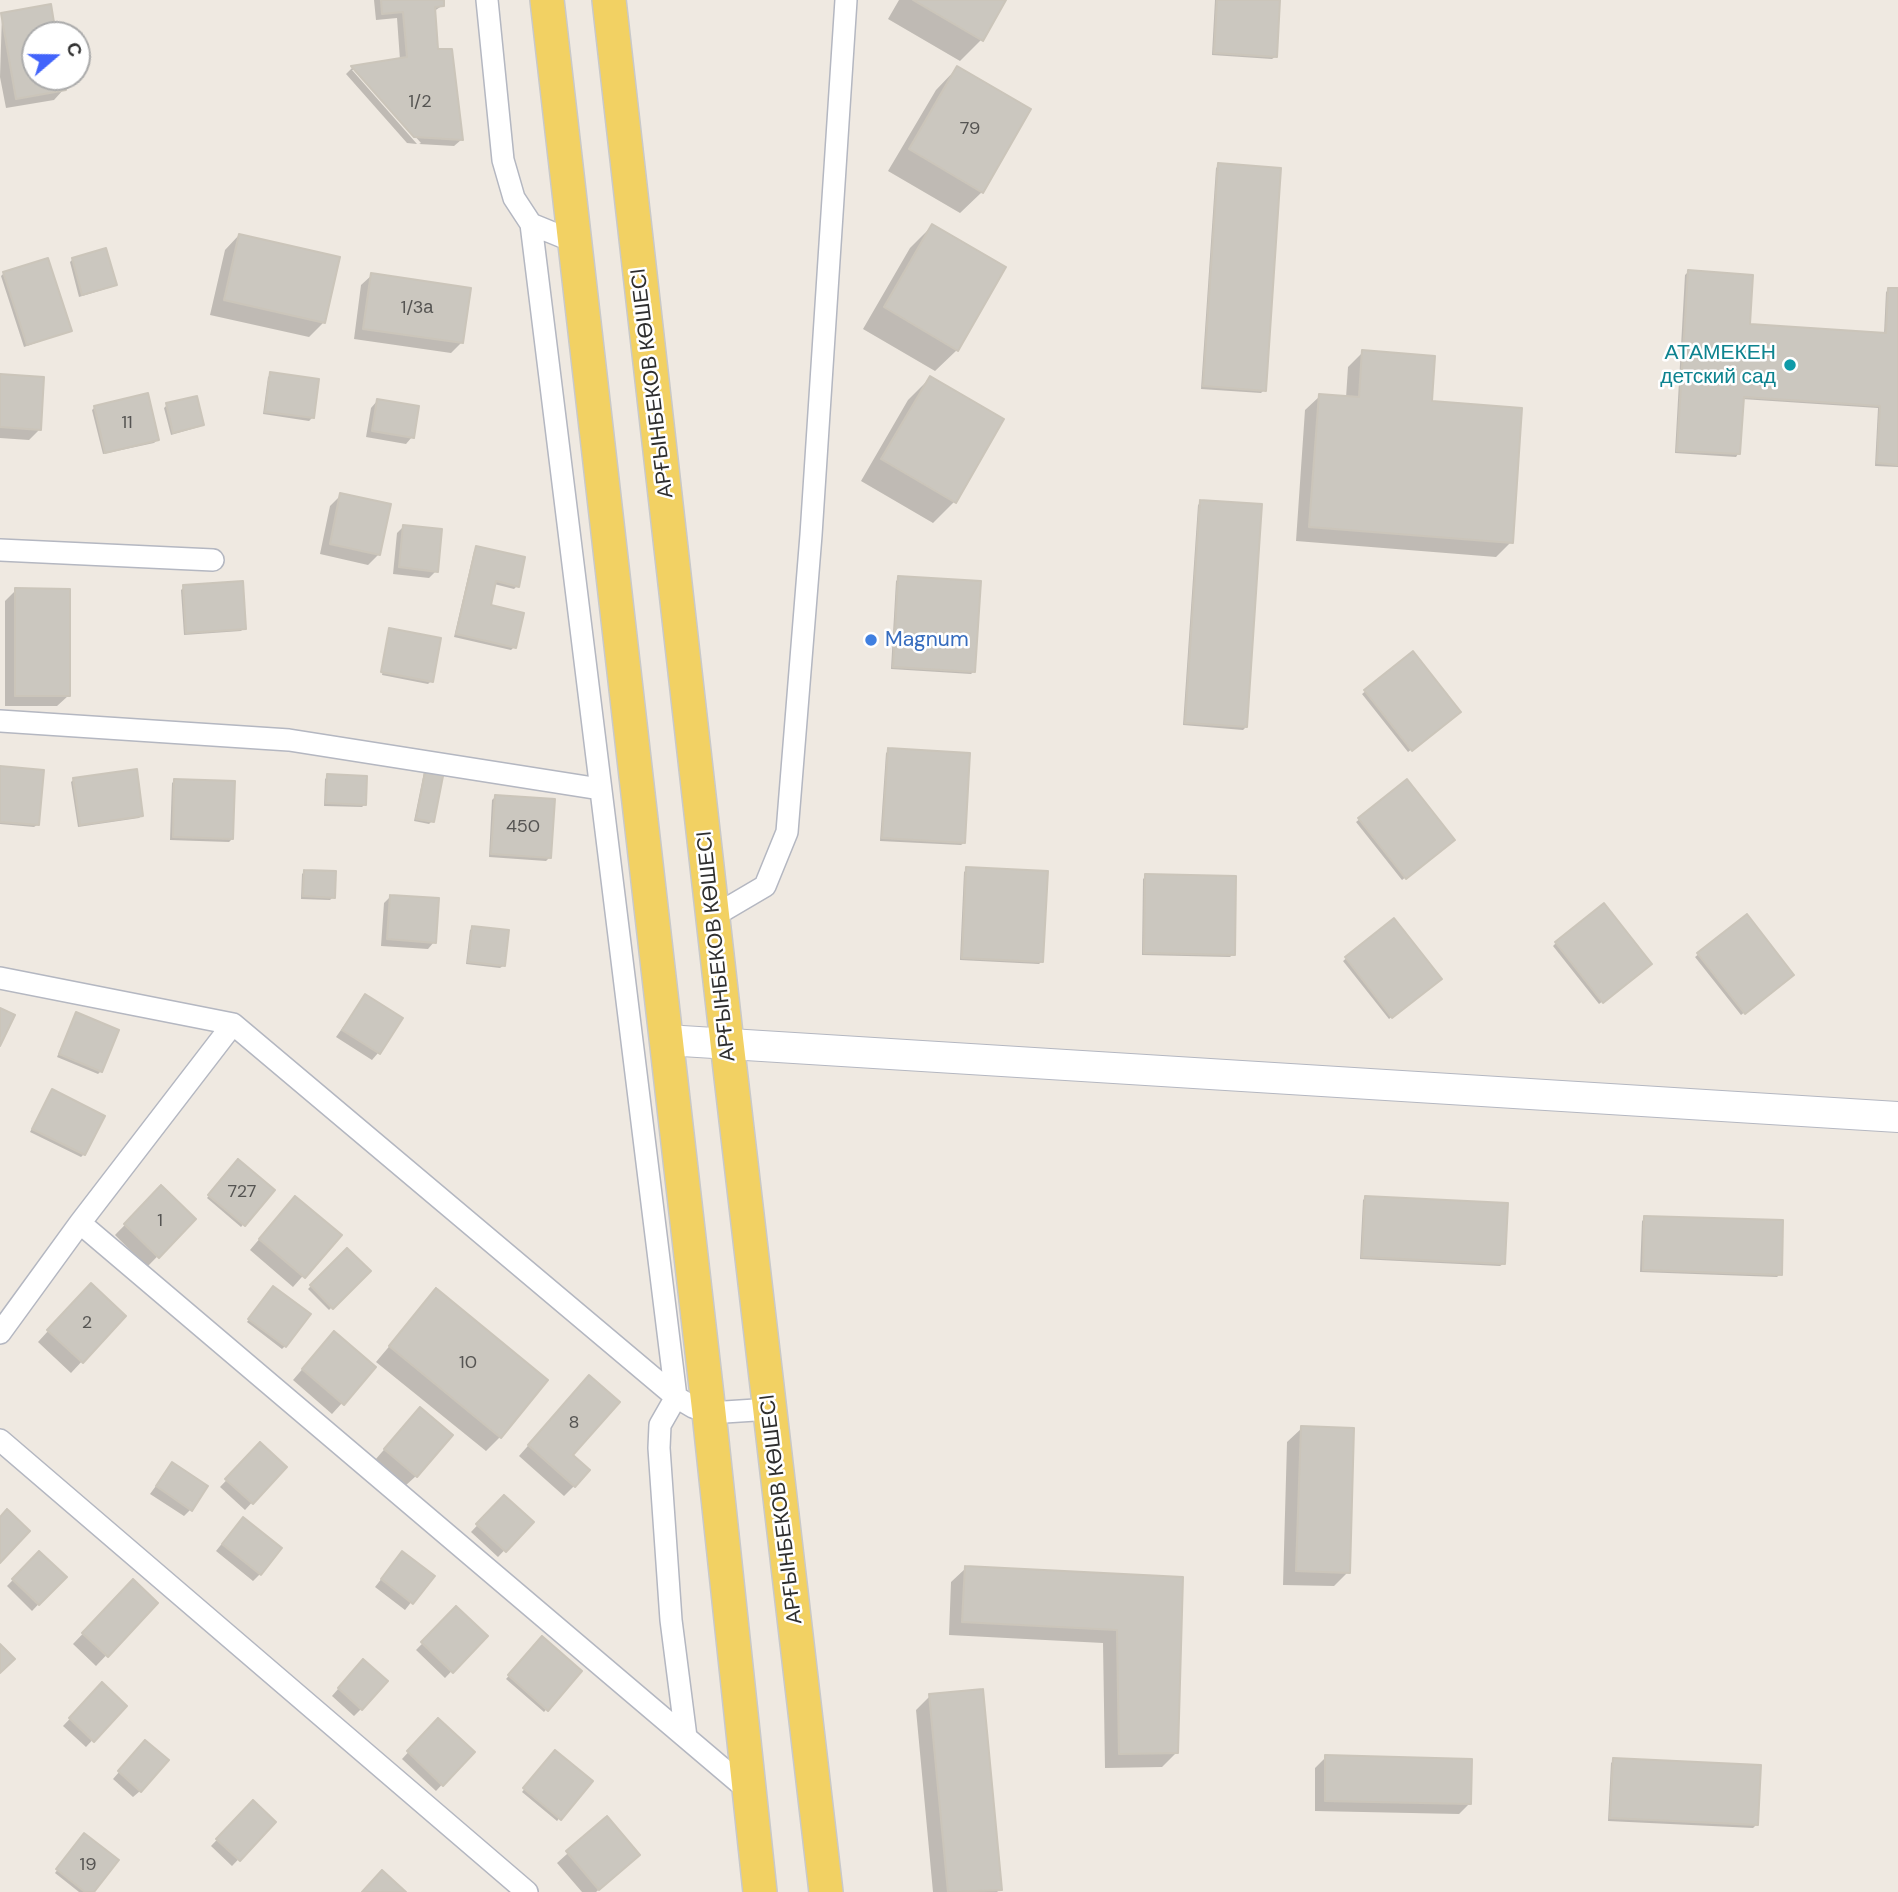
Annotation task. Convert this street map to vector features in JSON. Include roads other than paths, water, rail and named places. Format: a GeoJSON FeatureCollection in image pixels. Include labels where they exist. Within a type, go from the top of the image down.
{"type":"FeatureCollection","features":[{"type":"Feature","properties":{"kind":"main road"},"geometry":{"type":"LineString","coordinates":[[547,0],[709,1413],[760,1892]]}},
{"type":"Feature","properties":{"kind":"main road","name":"АРҒЫНБЕКОВ КӨШЕСІ"},"geometry":{"type":"LineString","coordinates":[[608,0],[826,1892]]}},
{"type":"Feature","properties":{"kind":"street"},"geometry":{"type":"LineString","coordinates":[[487,0],[503,160],[514,198],[531,224],[676,1396],[660,1425],[659,1448],[671,1620],[686,1737]]}},
{"type":"Feature","properties":{"kind":"street"},"geometry":{"type":"LineString","coordinates":[[714,916],[765,886],[787,832],[812,522],[846,0]]}},
{"type":"Feature","properties":{"kind":"street"},"geometry":{"type":"LineString","coordinates":[[531,224],[575,242]]}},
{"type":"Feature","properties":{"kind":"street"},"geometry":{"type":"LineString","coordinates":[[0,550],[213,559]]}},
{"type":"Feature","properties":{"kind":"street"},"geometry":{"type":"LineString","coordinates":[[0,721],[289,740],[600,789]]}},
{"type":"Feature","properties":{"kind":"street"},"geometry":{"type":"LineString","coordinates":[[0,978],[233,1024],[676,1396],[709,1413],[771,1409]]}},
{"type":"Feature","properties":{"kind":"street"},"geometry":{"type":"LineString","coordinates":[[0,1333],[80,1223],[233,1024]]}},
{"type":"Feature","properties":{"kind":"street"},"geometry":{"type":"LineString","coordinates":[[666,1040],[1898,1117]]}},
{"type":"Feature","properties":{"kind":"street"},"geometry":{"type":"LineString","coordinates":[[80,1223],[749,1791]]}},
{"type":"Feature","properties":{"kind":"street"},"geometry":{"type":"LineString","coordinates":[[0,1440],[527,1892]]}},
{"type":"Feature","properties":{"kind":"place","name":"АТАМЕКЕН детский сад"},"geometry":{"type":"Point","coordinates":[1790,365]}},
{"type":"Feature","properties":{"kind":"place","name":"Magnum"},"geometry":{"type":"Point","coordinates":[871,640]}}]}
